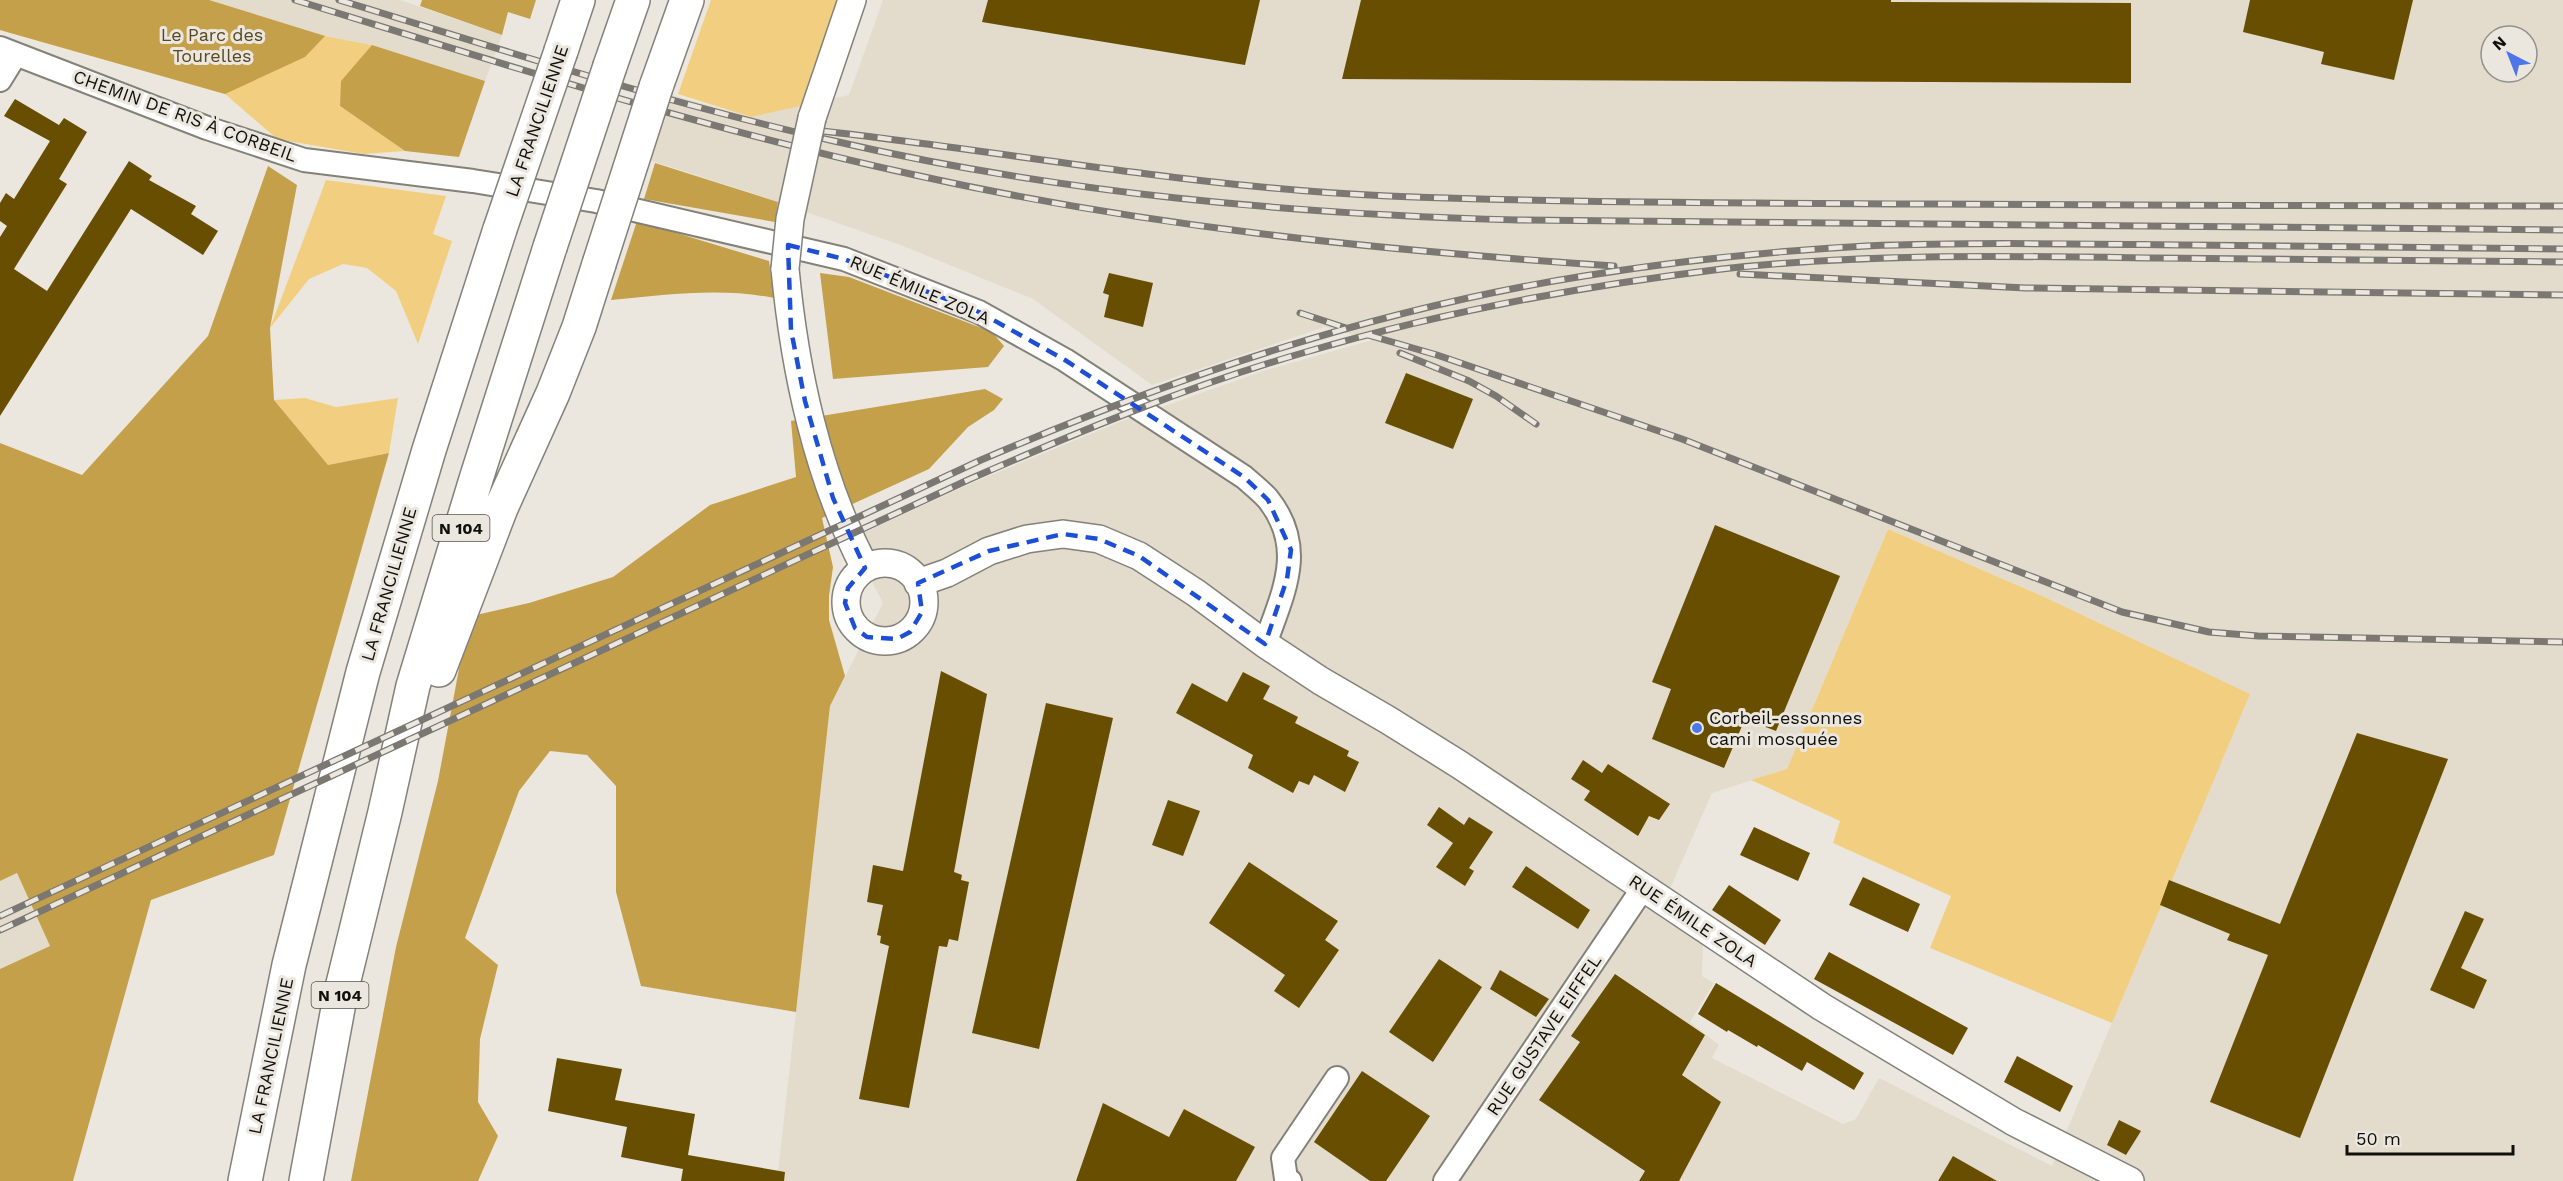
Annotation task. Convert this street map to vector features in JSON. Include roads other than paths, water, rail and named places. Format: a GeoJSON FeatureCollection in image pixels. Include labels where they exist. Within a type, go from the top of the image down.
{"type":"FeatureCollection","features":[{"type":"Feature","properties":{"kind":"highway"},"geometry":{"type":"LineString","coordinates":[[553,0],[561,51]]}},
{"type":"Feature","properties":{"kind":"highway","name":"LA FRANCILIENNE"},"geometry":{"type":"LineString","coordinates":[[245,1181],[289,965],[363,672],[429,450],[500,229],[578,0]]}},
{"type":"Feature","properties":{"kind":"highway","name":"N 104"},"geometry":{"type":"LineString","coordinates":[[306,1181],[341,992],[413,686],[550,247],[633,0]]}},
{"type":"Feature","properties":{"kind":"highway"},"geometry":{"type":"LineString","coordinates":[[385,812],[501,508],[566,360],[687,0]]}},
{"type":"Feature","properties":{"kind":"street"},"geometry":{"type":"LineString","coordinates":[[852,0],[812,118],[790,219],[785,269],[791,330],[805,400],[833,498],[865,568]]}},
{"type":"Feature","properties":{"kind":"street"},"geometry":{"type":"LineString","coordinates":[[0,80],[8,51]]}},
{"type":"Feature","properties":{"kind":"street","name":"CHEMIN DE RIS À CORBEIL"},"geometry":{"type":"LineString","coordinates":[[8,51],[207,128],[304,159],[374,167]]}},
{"type":"Feature","properties":{"kind":"street","name":"RUE ÉMILE ZOLA"},"geometry":{"type":"LineString","coordinates":[[374,167],[596,201],[844,259],[979,312],[1065,360],[1244,477],[1268,500],[1282,523],[1291,550],[1287,579],[1265,644]]}},
{"type":"Feature","properties":{"kind":"street","name":"RUE ÉMILE ZOLA"},"geometry":{"type":"LineString","coordinates":[[918,583],[947,573],[989,551],[1027,539],[1063,534],[1099,539],[1139,556],[1321,681],[1460,765],[1822,1007],[2014,1122],[2130,1181]]}},
{"type":"Feature","properties":{"kind":"street"},"geometry":{"type":"LineString","coordinates":[[886,563],[902,567],[911,573],[918,583],[924,605],[917,623],[910,632],[897,639],[881,641],[867,637],[855,628],[849,619],[845,603],[851,583],[865,568],[886,563]]}},
{"type":"Feature","properties":{"kind":"street","name":"RUE GUSTAVE EIFFEL"},"geometry":{"type":"LineString","coordinates":[[1445,1181],[1643,888]]}},
{"type":"Feature","properties":{"kind":"street"},"geometry":{"type":"LineString","coordinates":[[1290,1181],[1286,1179],[1283,1158],[1337,1078]]}},
{"type":"Feature","properties":{"kind":"railway"},"geometry":{"type":"LineString","coordinates":[[295,0],[681,116],[836,157],[1002,193],[1089,209],[1263,234],[1525,260],[1614,266]]}},
{"type":"Feature","properties":{"kind":"railway"},"geometry":{"type":"LineString","coordinates":[[339,0],[647,93],[834,141],[1003,174],[1174,198],[1346,212],[1518,220],[2563,230]]}},
{"type":"Feature","properties":{"kind":"railway"},"geometry":{"type":"LineString","coordinates":[[822,131],[1175,177],[1317,192],[1388,196],[1727,203],[2563,206]]}},
{"type":"Feature","properties":{"kind":"railway"},"geometry":{"type":"LineString","coordinates":[[0,916],[981,460],[1202,374],[1277,349],[1429,307],[1584,276],[1689,261],[1866,246],[2028,244],[2563,249]]}},
{"type":"Feature","properties":{"kind":"railway"},"geometry":{"type":"LineString","coordinates":[[0,930],[970,479],[1094,426],[1178,394],[1263,365],[1357,338],[1460,313],[1564,292],[1722,269],[1830,260],[1992,256],[2563,262]]}},
{"type":"Feature","properties":{"kind":"railway"},"geometry":{"type":"LineString","coordinates":[[1740,274],[2026,288],[2563,295]]}},
{"type":"Feature","properties":{"kind":"railway"},"geometry":{"type":"LineString","coordinates":[[1300,313],[1346,328]]}},
{"type":"Feature","properties":{"kind":"railway"},"geometry":{"type":"LineString","coordinates":[[1368,335],[1437,355],[1682,439],[2122,612],[2209,632],[2258,636],[2563,642]]}},
{"type":"Feature","properties":{"kind":"railway"},"geometry":{"type":"LineString","coordinates":[[1400,353],[1469,381],[1496,396],[1536,424]]}},
{"type":"Feature","properties":{"kind":"place","name":"Corbeil-essonnes cami mosquée"},"geometry":{"type":"Point","coordinates":[1697,728]}},
{"type":"Feature","properties":{"kind":"park label","name":"Le Parc des Tourelles"},"geometry":{"type":"Point","coordinates":[212,45]}}]}
